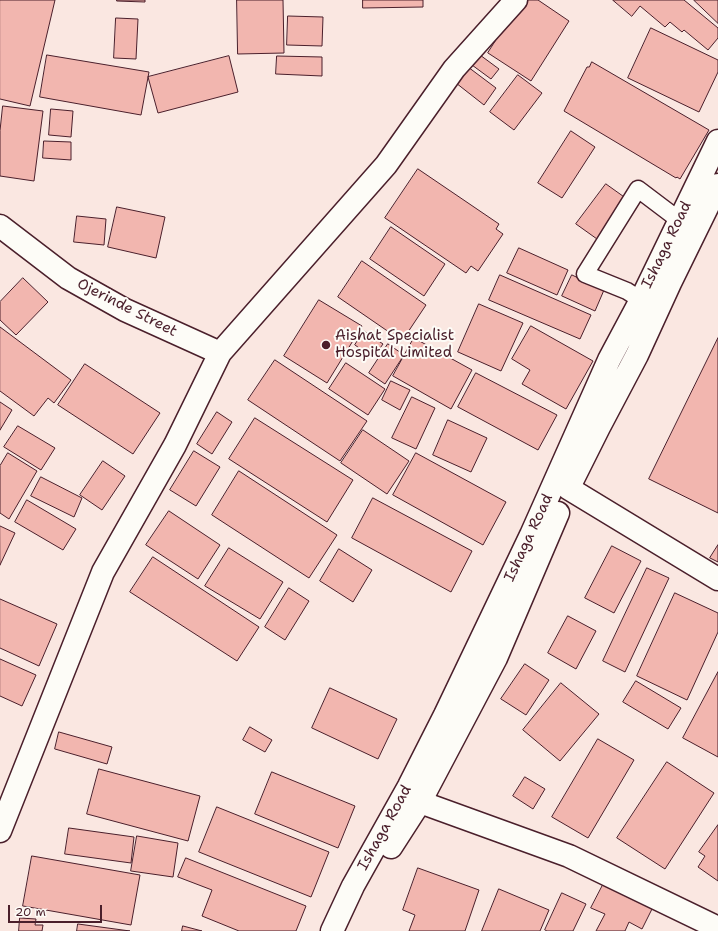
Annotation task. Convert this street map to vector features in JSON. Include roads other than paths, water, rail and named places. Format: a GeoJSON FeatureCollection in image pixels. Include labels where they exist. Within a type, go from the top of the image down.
{"type":"FeatureCollection","features":[{"type":"Feature","properties":{"kind":"street"},"geometry":{"type":"LineString","coordinates":[[0,830],[103,572],[175,445],[220,353],[386,165],[454,69],[516,0]]}},
{"type":"Feature","properties":{"kind":"street","name":"Ishaga Road"},"geometry":{"type":"LineString","coordinates":[[332,931],[353,886],[410,786],[445,715],[531,535],[609,360],[641,300],[718,141]]}},
{"type":"Feature","properties":{"kind":"street","name":"Ishaga Road"},"geometry":{"type":"LineString","coordinates":[[347,931],[394,842],[420,802],[496,658],[568,488],[637,355],[718,185]]}},
{"type":"Feature","properties":{"kind":"street","name":"Ojerinde Street"},"geometry":{"type":"LineString","coordinates":[[0,226],[68,278],[125,310],[220,353]]}},
{"type":"Feature","properties":{"kind":"street"},"geometry":{"type":"LineString","coordinates":[[568,488],[718,579]]}},
{"type":"Feature","properties":{"kind":"street"},"geometry":{"type":"LineString","coordinates":[[420,802],[569,856],[718,928]]}},
{"type":"Feature","properties":{"kind":"lane"},"geometry":{"type":"LineString","coordinates":[[641,300],[627,291],[585,274],[638,189],[679,220]]}},
{"type":"Feature","properties":{"kind":"place","name":"Aishat Specialist Hospital Limited"},"geometry":{"type":"Point","coordinates":[326,345]}}]}
